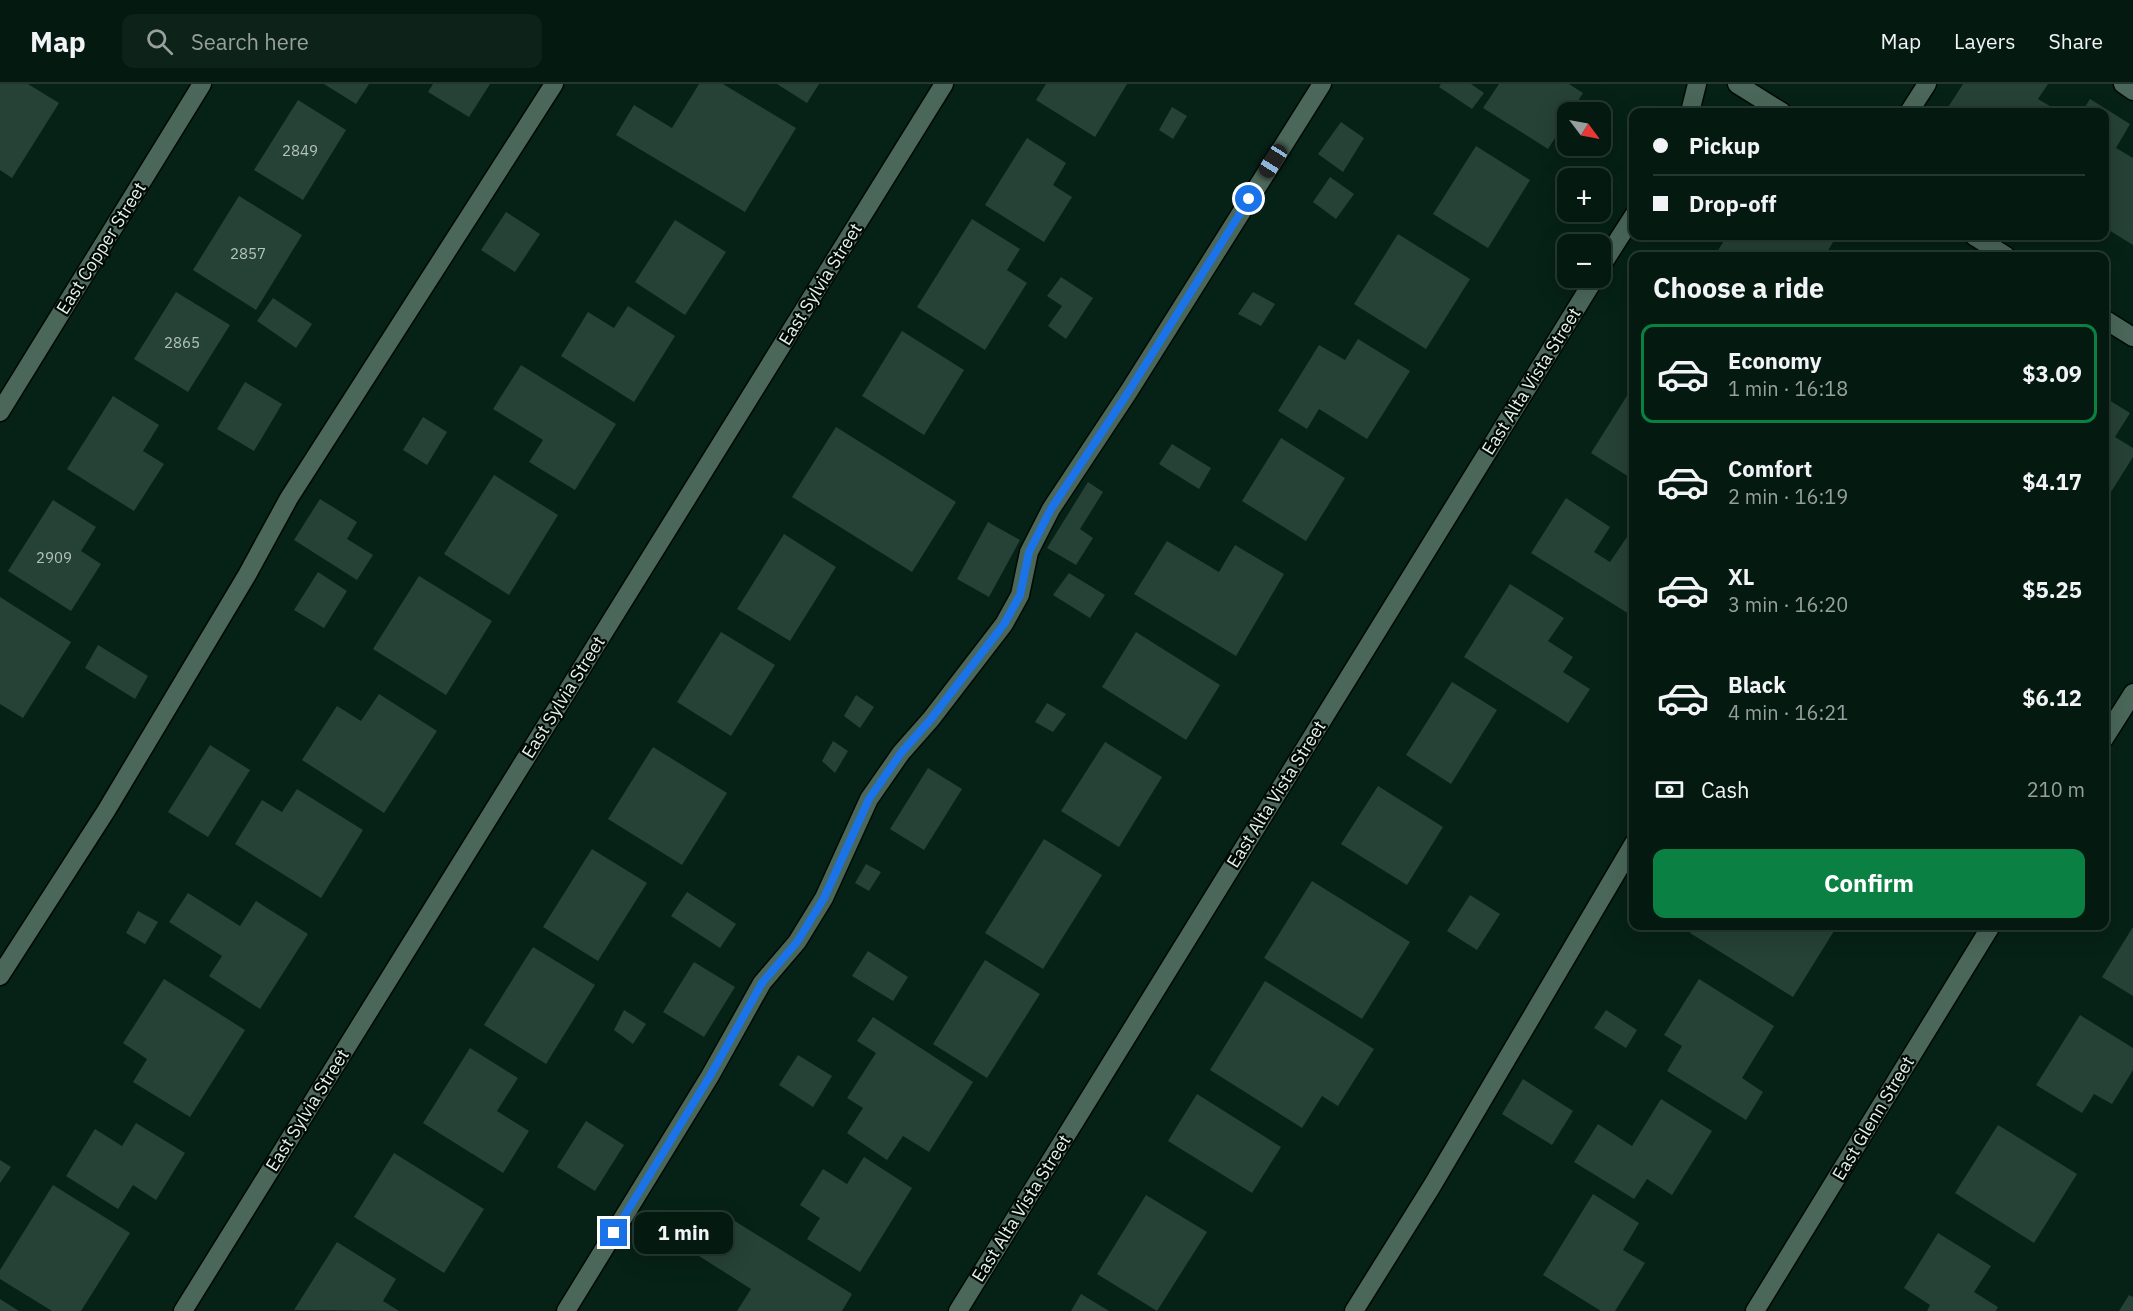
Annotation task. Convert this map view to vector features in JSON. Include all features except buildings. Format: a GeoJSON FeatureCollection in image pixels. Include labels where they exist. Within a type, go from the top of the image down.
{"type":"FeatureCollection","features":[{"type":"Feature","properties":{"kind":"street","name":"East Copper Street"},"geometry":{"type":"LineString","coordinates":[[0,412],[202,84]]}},
{"type":"Feature","properties":{"kind":"street"},"geometry":{"type":"LineString","coordinates":[[0,976],[106,812],[247,575],[289,498],[554,84]]}},
{"type":"Feature","properties":{"kind":"street","name":"East Sylvia Street"},"geometry":{"type":"LineString","coordinates":[[183,1311],[944,84]]}},
{"type":"Feature","properties":{"kind":"street"},"geometry":{"type":"LineString","coordinates":[[566,1311],[710,1076],[762,983],[797,942],[824,898],[869,799],[901,753],[931,719],[1004,624],[1020,595],[1029,552],[1051,509],[1129,391],[1322,84]]}},
{"type":"Feature","properties":{"kind":"street"},"geometry":{"type":"LineString","coordinates":[[1691,108],[1697,84]]}},
{"type":"Feature","properties":{"kind":"street"},"geometry":{"type":"LineString","coordinates":[[1737,84],[1776,108]]}},
{"type":"Feature","properties":{"kind":"street"},"geometry":{"type":"LineString","coordinates":[[1912,108],[1927,84]]}},
{"type":"Feature","properties":{"kind":"street"},"geometry":{"type":"LineString","coordinates":[[2123,84],[2133,91]]}},
{"type":"Feature","properties":{"kind":"street"},"geometry":{"type":"LineString","coordinates":[[1611,251],[1629,223]]}},
{"type":"Feature","properties":{"kind":"street"},"geometry":{"type":"LineString","coordinates":[[1979,245],[1996,252]]}},
{"type":"Feature","properties":{"kind":"street","name":"East Alta Vista Street"},"geometry":{"type":"LineString","coordinates":[[958,1311],[1589,288]]}},
{"type":"Feature","properties":{"kind":"street"},"geometry":{"type":"LineString","coordinates":[[2109,322],[2133,337]]}},
{"type":"Feature","properties":{"kind":"street"},"geometry":{"type":"LineString","coordinates":[[2109,732],[2133,693]]}},
{"type":"Feature","properties":{"kind":"street"},"geometry":{"type":"LineString","coordinates":[[1354,1311],[1432,1186],[1629,851]]}},
{"type":"Feature","properties":{"kind":"street","name":"East Glenn Street"},"geometry":{"type":"LineString","coordinates":[[1755,1311],[1989,930]]}},
{"type":"Feature","properties":{"kind":"route"},"geometry":{"type":"LineString","coordinates":[[614,1233],[710,1076],[762,983],[797,942],[824,898],[869,799],[901,753],[931,719],[1004,624],[1020,595],[1029,552],[1051,509],[1129,391],[1249,199]]}}]}
